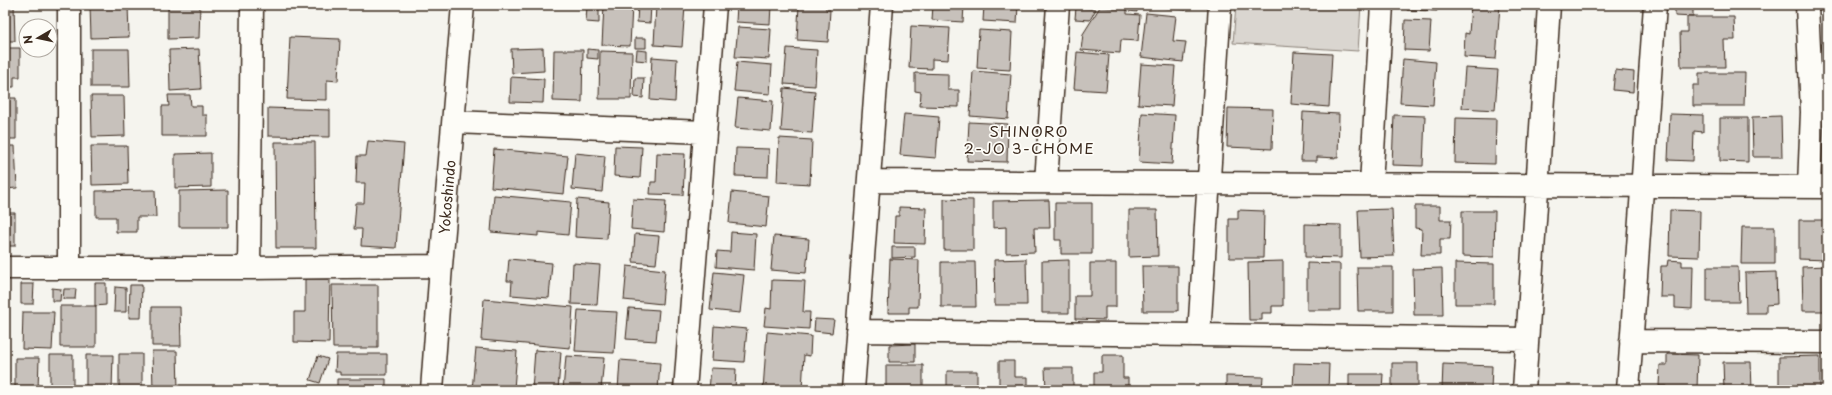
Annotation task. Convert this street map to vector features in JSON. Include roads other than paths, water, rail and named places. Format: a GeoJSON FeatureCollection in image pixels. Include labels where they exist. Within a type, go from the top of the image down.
{"type":"FeatureCollection","features":[{"type":"Feature","properties":{"kind":"street"},"geometry":{"type":"LineString","coordinates":[[69,5],[69,268]]}},
{"type":"Feature","properties":{"kind":"street"},"geometry":{"type":"LineString","coordinates":[[249,268],[252,5]]}},
{"type":"Feature","properties":{"kind":"street","name":"Yokoshindo"},"geometry":{"type":"LineString","coordinates":[[432,390],[463,5]]}},
{"type":"Feature","properties":{"kind":"street"},"geometry":{"type":"LineString","coordinates":[[686,390],[714,5]]}},
{"type":"Feature","properties":{"kind":"street"},"geometry":{"type":"LineString","coordinates":[[853,390],[870,181],[882,5]]}},
{"type":"Feature","properties":{"kind":"street"},"geometry":{"type":"LineString","coordinates":[[1046,182],[1058,5]]}},
{"type":"Feature","properties":{"kind":"street"},"geometry":{"type":"LineString","coordinates":[[1199,335],[1220,5]]}},
{"type":"Feature","properties":{"kind":"street"},"geometry":{"type":"LineString","coordinates":[[1371,184],[1382,5]]}},
{"type":"Feature","properties":{"kind":"street"},"geometry":{"type":"LineString","coordinates":[[1524,390],[1549,5]]}},
{"type":"Feature","properties":{"kind":"street"},"geometry":{"type":"LineString","coordinates":[[1628,390],[1655,5]]}},
{"type":"Feature","properties":{"kind":"street"},"geometry":{"type":"LineString","coordinates":[[870,181],[1818,186],[1812,112],[1807,5]]}},
{"type":"Feature","properties":{"kind":"street"},"geometry":{"type":"LineString","coordinates":[[454,122],[705,132]]}},
{"type":"Feature","properties":{"kind":"street"},"geometry":{"type":"LineString","coordinates":[[5,268],[441,266]]}},
{"type":"Feature","properties":{"kind":"street"},"geometry":{"type":"LineString","coordinates":[[857,331],[1527,338]]}},
{"type":"Feature","properties":{"kind":"street"},"geometry":{"type":"LineString","coordinates":[[1631,341],[1827,342]]}},
{"type":"Feature","properties":{"kind":"district","name":"SHINORO 2-JO 3-CHOME"},"geometry":{"type":"Point","coordinates":[1029,138]}}]}
